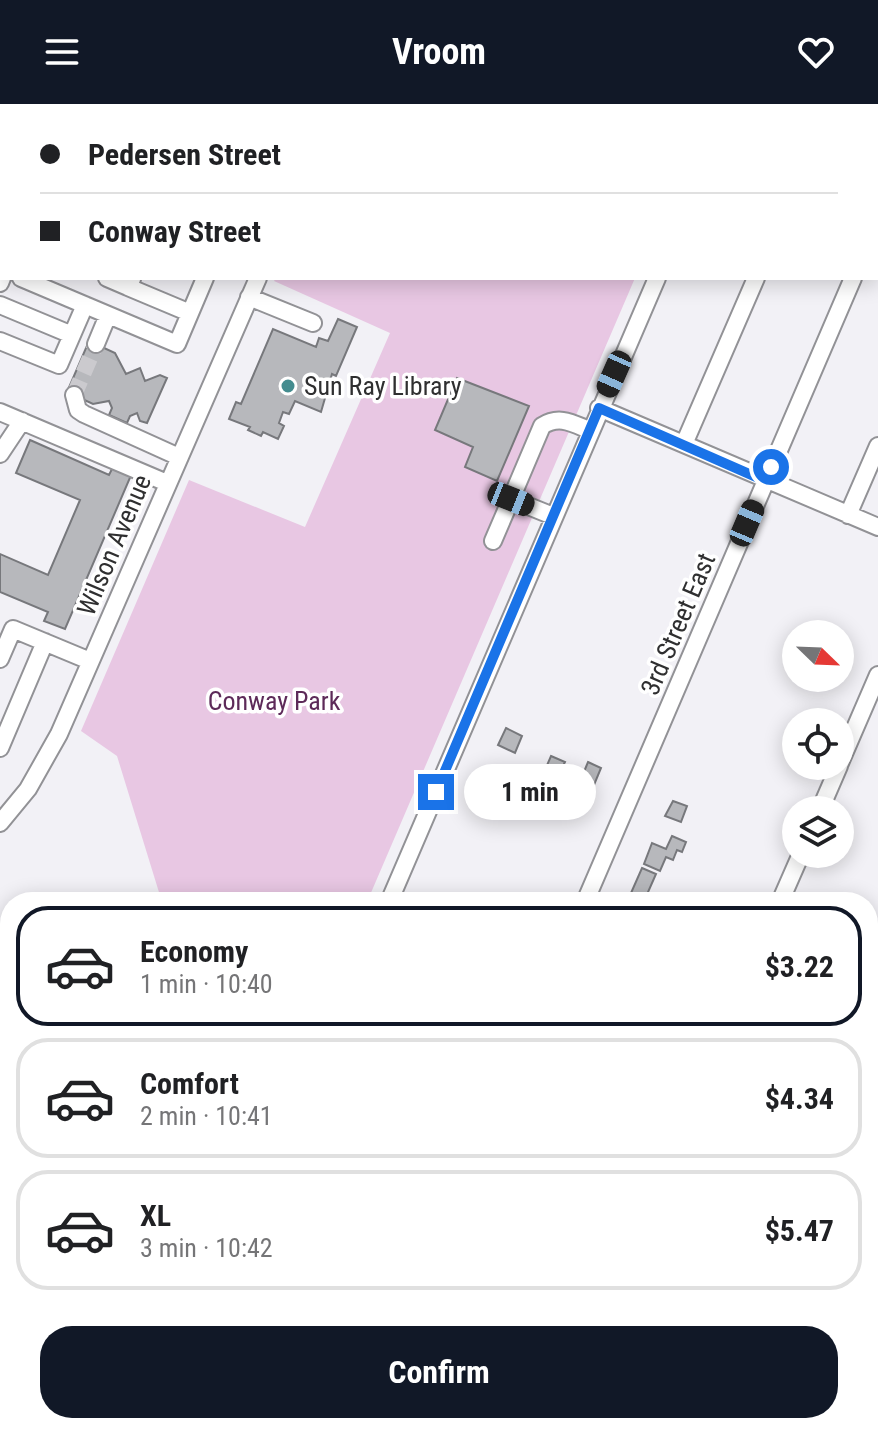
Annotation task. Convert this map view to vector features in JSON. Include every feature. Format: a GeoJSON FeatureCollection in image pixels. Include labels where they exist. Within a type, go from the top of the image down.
{"type":"FeatureCollection","features":[{"type":"Feature","properties":{"kind":"street"},"geometry":{"type":"LineString","coordinates":[[26,280],[177,344],[201,280]]}},
{"type":"Feature","properties":{"kind":"street","name":"Wilson Avenue"},"geometry":{"type":"LineString","coordinates":[[0,823],[47,759],[257,280]]}},
{"type":"Feature","properties":{"kind":"street"},"geometry":{"type":"LineString","coordinates":[[393,892],[589,430],[656,280]]}},
{"type":"Feature","properties":{"kind":"street"},"geometry":{"type":"LineString","coordinates":[[684,444],[755,280]]}},
{"type":"Feature","properties":{"kind":"street","name":"3rd Street East"},"geometry":{"type":"LineString","coordinates":[[589,892],[852,280]]}},
{"type":"Feature","properties":{"kind":"street"},"geometry":{"type":"LineString","coordinates":[[130,282],[190,313]]}},
{"type":"Feature","properties":{"kind":"street"},"geometry":{"type":"LineString","coordinates":[[249,297],[313,323]]}},
{"type":"Feature","properties":{"kind":"street"},"geometry":{"type":"LineString","coordinates":[[0,305],[72,335]]}},
{"type":"Feature","properties":{"kind":"street"},"geometry":{"type":"LineString","coordinates":[[0,341],[59,365],[85,305]]}},
{"type":"Feature","properties":{"kind":"street"},"geometry":{"type":"LineString","coordinates":[[96,344],[108,315]]}},
{"type":"Feature","properties":{"kind":"street"},"geometry":{"type":"LineString","coordinates":[[74,395],[78,410],[84,414],[179,457]]}},
{"type":"Feature","properties":{"kind":"street"},"geometry":{"type":"LineString","coordinates":[[599,408],[878,527]]}},
{"type":"Feature","properties":{"kind":"street"},"geometry":{"type":"LineString","coordinates":[[0,412],[167,483]]}},
{"type":"Feature","properties":{"kind":"street"},"geometry":{"type":"LineString","coordinates":[[493,541],[542,426],[552,420],[563,420],[589,430]]}},
{"type":"Feature","properties":{"kind":"street"},"geometry":{"type":"LineString","coordinates":[[0,454],[22,421]]}},
{"type":"Feature","properties":{"kind":"street"},"geometry":{"type":"LineString","coordinates":[[848,515],[878,446]]}},
{"type":"Feature","properties":{"kind":"street"},"geometry":{"type":"LineString","coordinates":[[511,499],[553,516]]}},
{"type":"Feature","properties":{"kind":"street"},"geometry":{"type":"LineString","coordinates":[[0,659],[13,629],[90,661]]}},
{"type":"Feature","properties":{"kind":"street"},"geometry":{"type":"LineString","coordinates":[[0,748],[45,642]]}},
{"type":"Feature","properties":{"kind":"street"},"geometry":{"type":"LineString","coordinates":[[854,730],[878,675]]}},
{"type":"Feature","properties":{"kind":"street"},"geometry":{"type":"LineString","coordinates":[[784,892],[795,868]]}},
{"type":"Feature","properties":{"kind":"green space","name":"Conway Park"},"geometry":{"type":"Polygon","coordinates":[[[634,280],[371,892],[159,892],[117,756],[81,731],[189,480],[305,527],[390,333],[274,281],[634,280]]]}},
{"type":"Feature","properties":{"kind":"building","name":"Sun Ray Library"},"geometry":{"type":"Polygon","coordinates":[[[338,319],[357,327],[336,376],[332,374],[321,412],[295,401],[289,414],[283,412],[279,423],[284,426],[278,439],[263,432],[261,436],[248,430],[250,427],[229,419],[236,402],[241,404],[273,329],[316,347],[319,338],[328,341],[338,319]]]}},
{"type":"Feature","properties":{"kind":"building"},"geometry":{"type":"Polygon","coordinates":[[[89,341],[115,353],[126,374],[140,368],[145,381],[160,375],[167,378],[147,423],[140,421],[137,413],[130,416],[127,423],[109,415],[112,408],[109,401],[93,404],[67,392],[89,341]]]}},
{"type":"Feature","properties":{"kind":"building"},"geometry":{"type":"Polygon","coordinates":[[[457,378],[529,406],[497,481],[465,467],[473,447],[435,430],[457,378]]]}},
{"type":"Feature","properties":{"kind":"building"},"geometry":{"type":"Polygon","coordinates":[[[30,440],[109,475],[114,465],[132,473],[65,629],[44,621],[48,612],[0,592],[0,554],[48,575],[80,500],[16,473],[30,440]]]}},
{"type":"Feature","properties":{"kind":"building"},"geometry":{"type":"Polygon","coordinates":[[[506,728],[522,736],[515,753],[498,745],[506,728]]]}},
{"type":"Feature","properties":{"kind":"building"},"geometry":{"type":"Polygon","coordinates":[[[551,756],[565,762],[558,776],[545,770],[551,756]]]}},
{"type":"Feature","properties":{"kind":"building"},"geometry":{"type":"Polygon","coordinates":[[[588,762],[601,768],[594,785],[581,779],[588,762]]]}},
{"type":"Feature","properties":{"kind":"building"},"geometry":{"type":"Polygon","coordinates":[[[673,801],[687,806],[681,822],[665,816],[673,801]]]}},
{"type":"Feature","properties":{"kind":"building"},"geometry":{"type":"Polygon","coordinates":[[[672,836],[686,842],[682,852],[677,850],[673,860],[666,857],[660,871],[644,864],[652,843],[666,849],[672,836]]]}},
{"type":"Feature","properties":{"kind":"building"},"geometry":{"type":"Polygon","coordinates":[[[642,868],[656,874],[648,892],[631,892],[642,868]]]}},
{"type":"Feature","properties":{"kind":"tunnel"},"geometry":{"type":"LineString","coordinates":[[74,395],[96,344]]}},
{"type":"Feature","properties":{"kind":"place","name":"Sun Ray Library"},"geometry":{"type":"Point","coordinates":[288,386]}},
{"type":"Feature","properties":{"kind":"route"},"geometry":{"type":"LineString","coordinates":[[436,792],[599,408],[765,481],[771,467]]}}]}
